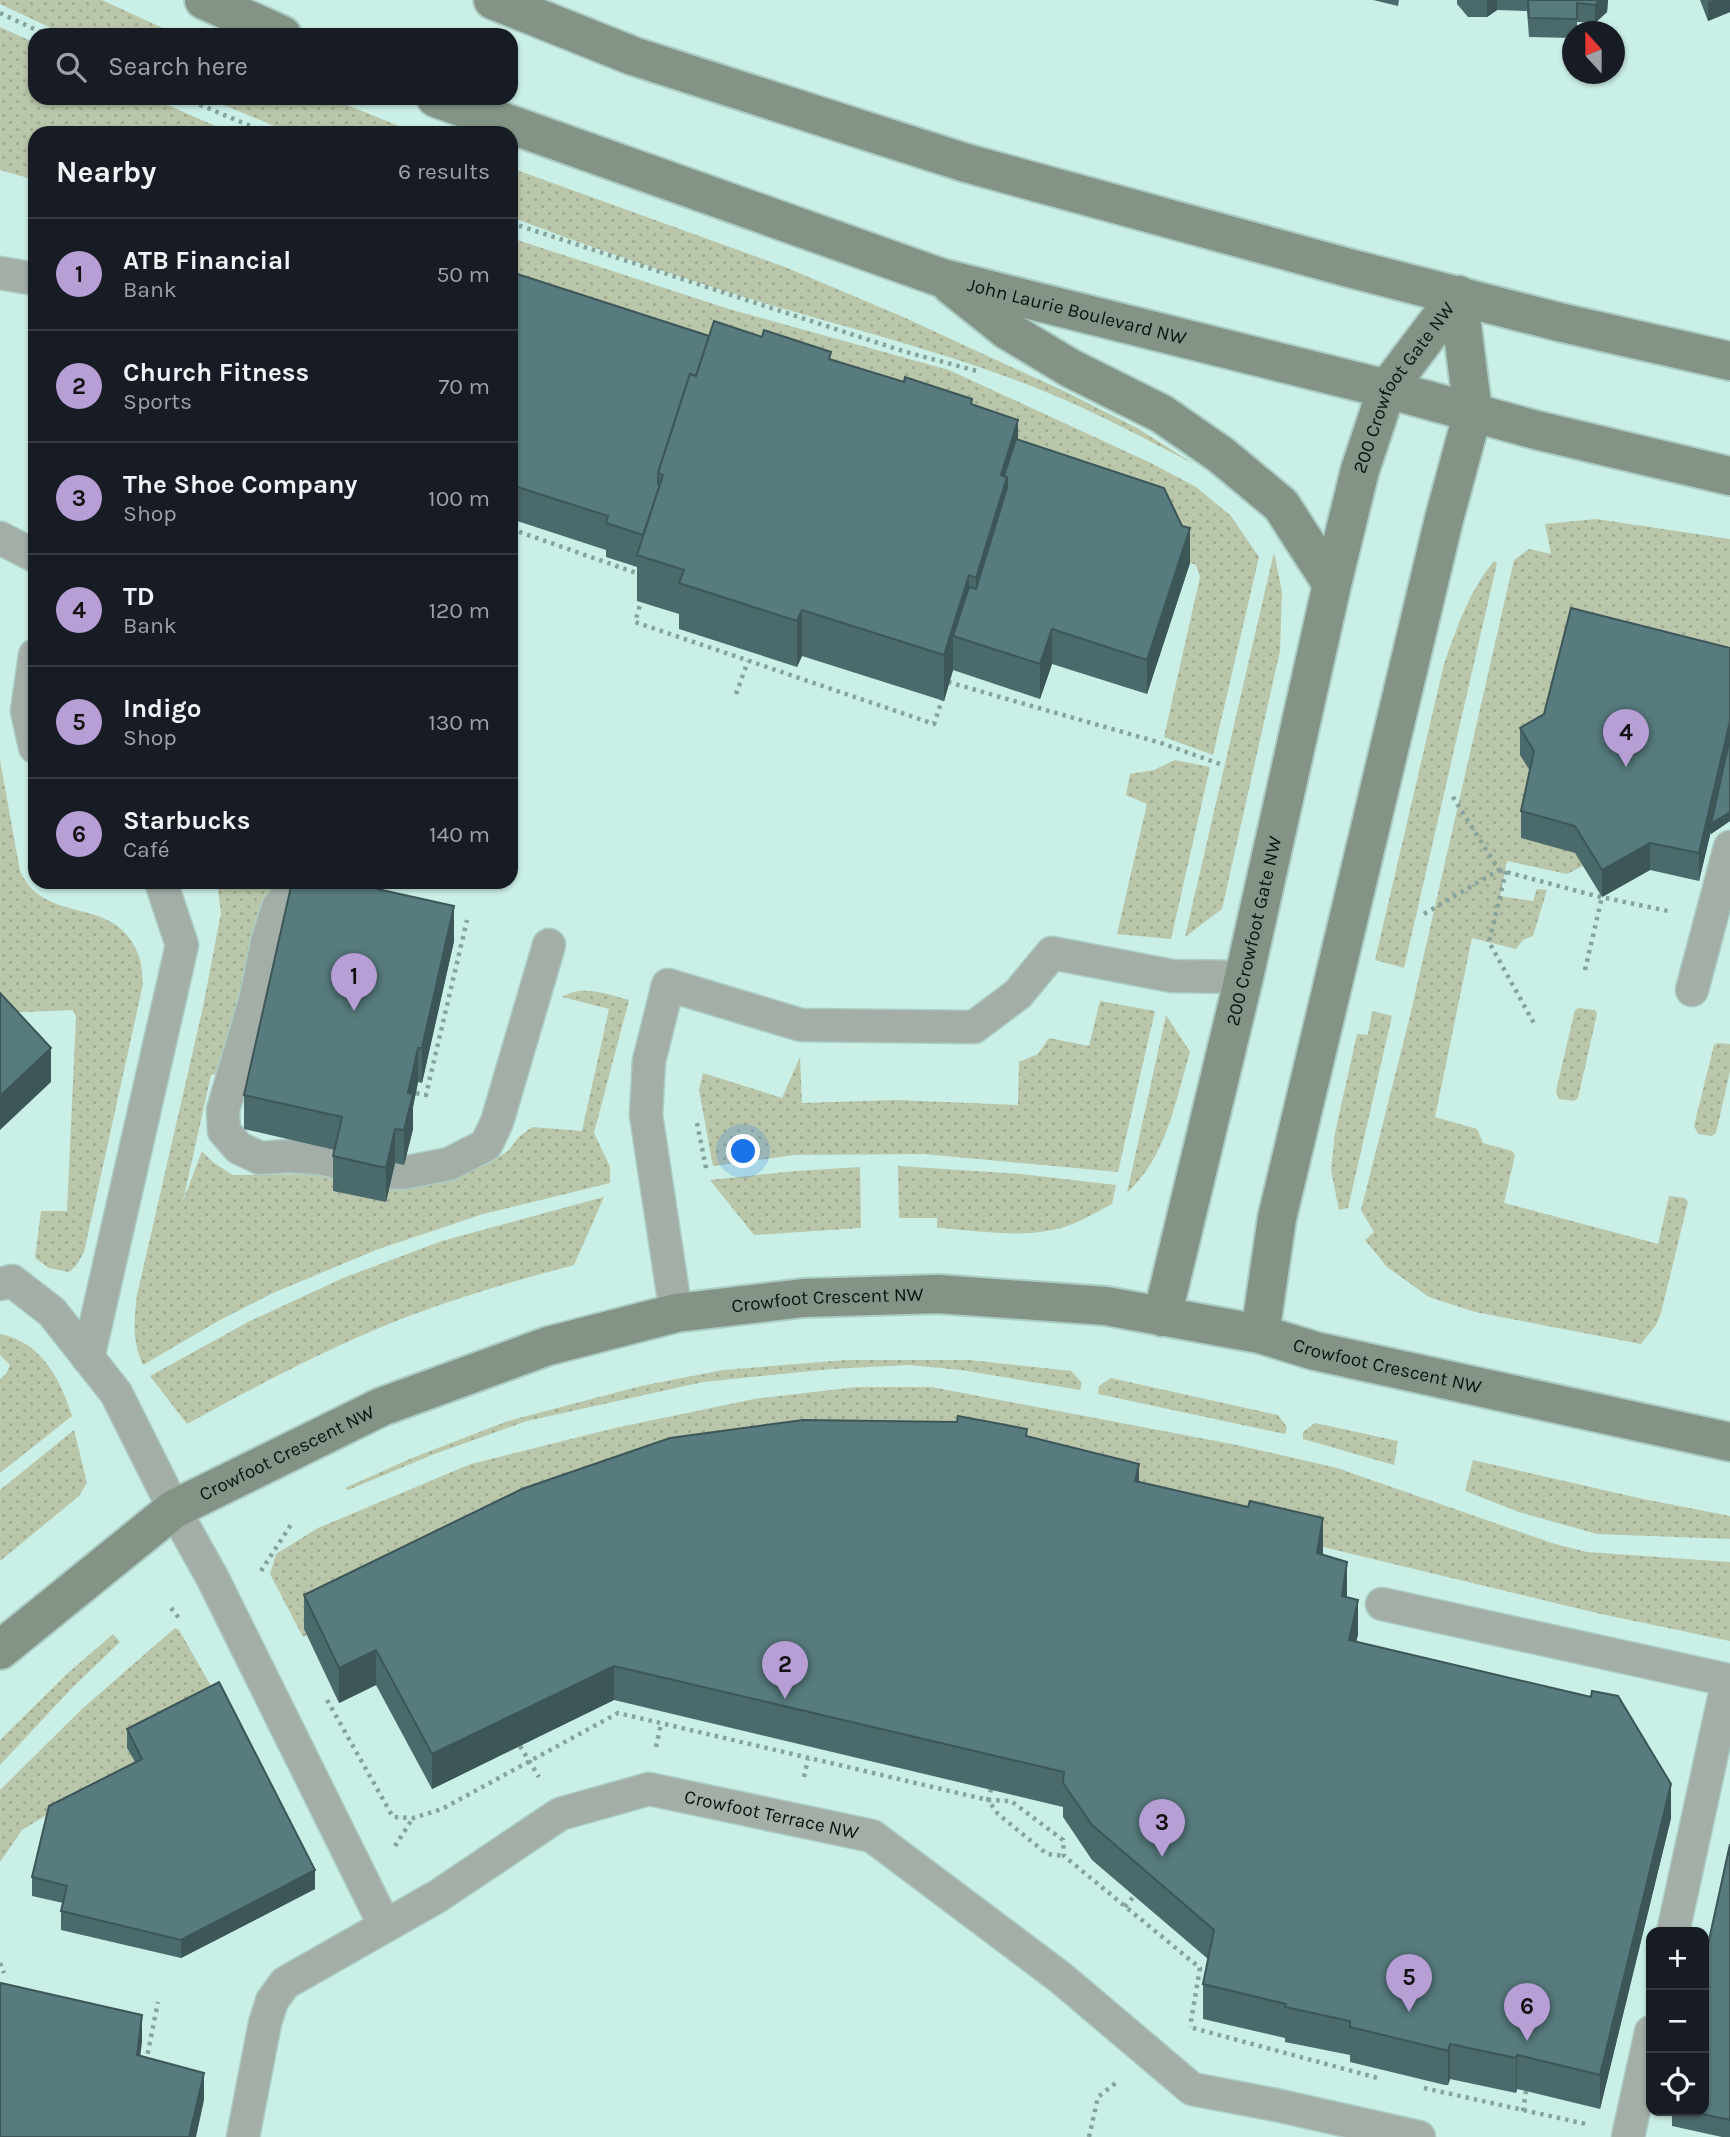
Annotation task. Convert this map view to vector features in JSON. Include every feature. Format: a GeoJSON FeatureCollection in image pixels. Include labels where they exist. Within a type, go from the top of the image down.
{"type":"FeatureCollection","features":[{"type":"Feature","properties":{"kind":"street"},"geometry":{"type":"LineString","coordinates":[[204,0],[266,28]]}},
{"type":"Feature","properties":{"kind":"street"},"geometry":{"type":"LineString","coordinates":[[493,0],[633,56],[966,163],[1349,268],[1559,322],[1730,361]]}},
{"type":"Feature","properties":{"kind":"street","name":"John Laurie Boulevard NW"},"geometry":{"type":"LineString","coordinates":[[456,105],[515,126]]}},
{"type":"Feature","properties":{"kind":"street","name":"John Laurie Boulevard NW"},"geometry":{"type":"LineString","coordinates":[[518,127],[942,278],[1387,389],[1536,430],[1730,476]]}},
{"type":"Feature","properties":{"kind":"street"},"geometry":{"type":"LineString","coordinates":[[942,278],[1007,330],[1070,368],[1162,414],[1221,455],[1281,505],[1332,584]]}},
{"type":"Feature","properties":{"kind":"street","name":"200 Crowfoot Gate NW"},"geometry":{"type":"LineString","coordinates":[[1162,1317],[1244,977],[1360,470],[1387,389],[1458,295]]}},
{"type":"Feature","properties":{"kind":"street","name":"200 Crowfoot Gate NW"},"geometry":{"type":"LineString","coordinates":[[1259,1334],[1277,1218],[1444,519],[1473,412],[1458,295]]}},
{"type":"Feature","properties":{"kind":"street","name":"Crowfoot Crescent NW"},"geometry":{"type":"LineString","coordinates":[[0,1650],[174,1508],[381,1406],[548,1346],[676,1313],[803,1298],[938,1294],[1106,1306],[1259,1334],[1315,1351],[1730,1442]]}},
{"type":"Feature","properties":{"kind":"lane"},"geometry":{"type":"LineString","coordinates":[[0,273],[28,278]]}},
{"type":"Feature","properties":{"kind":"lane"},"geometry":{"type":"LineString","coordinates":[[0,538],[28,552]]}},
{"type":"Feature","properties":{"kind":"lane"},"geometry":{"type":"LineString","coordinates":[[1692,990],[1730,847]]}},
{"type":"Feature","properties":{"kind":"lane"},"geometry":{"type":"LineString","coordinates":[[88,1358],[182,945],[163,889]]}},
{"type":"Feature","properties":{"kind":"lane"},"geometry":{"type":"LineString","coordinates":[[294,889],[278,907],[267,942],[256,997],[223,1110],[224,1131],[239,1148],[260,1158],[290,1156],[325,1159],[372,1172],[403,1173],[449,1164],[485,1145],[497,1122],[549,945]]}},
{"type":"Feature","properties":{"kind":"lane"},"geometry":{"type":"LineString","coordinates":[[676,1313],[646,1115],[649,1061],[668,985],[801,1025],[974,1027],[1018,993],[1052,953],[1172,976],[1244,977]]}},
{"type":"Feature","properties":{"kind":"lane"},"geometry":{"type":"LineString","coordinates":[[0,1284],[12,1282],[52,1312],[116,1393],[212,1577],[385,1926]]}},
{"type":"Feature","properties":{"kind":"lane"},"geometry":{"type":"LineString","coordinates":[[1382,1605],[1729,1680],[1674,1927]]}},
{"type":"Feature","properties":{"kind":"lane","name":"Crowfoot Terrace NW"},"geometry":{"type":"LineString","coordinates":[[243,2137],[265,2023],[272,2001],[285,1983],[438,1896],[560,1814],[649,1789],[872,1836],[1061,1978],[1192,2089],[1419,2137]]}},
{"type":"Feature","properties":{"kind":"lane"},"geometry":{"type":"LineString","coordinates":[[1629,2135],[1647,2053]]}},
{"type":"Feature","properties":{"kind":"path"},"geometry":{"type":"LineString","coordinates":[[0,13],[32,28]]}},
{"type":"Feature","properties":{"kind":"path"},"geometry":{"type":"LineString","coordinates":[[201,105],[250,126]]}},
{"type":"Feature","properties":{"kind":"path"},"geometry":{"type":"LineString","coordinates":[[518,225],[906,352],[980,372]]}},
{"type":"Feature","properties":{"kind":"path"},"geometry":{"type":"LineString","coordinates":[[518,531],[649,577]]}},
{"type":"Feature","properties":{"kind":"path"},"geometry":{"type":"LineString","coordinates":[[646,589],[635,622],[934,724],[949,680],[1161,743],[1220,764]]}},
{"type":"Feature","properties":{"kind":"path"},"geometry":{"type":"LineString","coordinates":[[736,694],[747,661]]}},
{"type":"Feature","properties":{"kind":"path"},"geometry":{"type":"LineString","coordinates":[[1451,794],[1499,870]]}},
{"type":"Feature","properties":{"kind":"path"},"geometry":{"type":"LineString","coordinates":[[1424,914],[1499,870],[1595,896],[1677,913]]}},
{"type":"Feature","properties":{"kind":"path"},"geometry":{"type":"LineString","coordinates":[[1506,871],[1489,942],[1536,1027]]}},
{"type":"Feature","properties":{"kind":"path"},"geometry":{"type":"LineString","coordinates":[[1585,970],[1602,897]]}},
{"type":"Feature","properties":{"kind":"path"},"geometry":{"type":"LineString","coordinates":[[416,1093],[426,1095],[467,920]]}},
{"type":"Feature","properties":{"kind":"path"},"geometry":{"type":"LineString","coordinates":[[695,1113],[708,1173]]}},
{"type":"Feature","properties":{"kind":"path"},"geometry":{"type":"LineString","coordinates":[[265,1580],[260,1570],[292,1523]]}},
{"type":"Feature","properties":{"kind":"path"},"geometry":{"type":"LineString","coordinates":[[322,1690],[393,1817]]}},
{"type":"Feature","properties":{"kind":"path"},"geometry":{"type":"LineString","coordinates":[[672,1726],[675,1714]]}},
{"type":"Feature","properties":{"kind":"path"},"geometry":{"type":"LineString","coordinates":[[759,1747],[762,1734]]}},
{"type":"Feature","properties":{"kind":"path"},"geometry":{"type":"LineString","coordinates":[[520,1746],[530,1760]]}},
{"type":"Feature","properties":{"kind":"path"},"geometry":{"type":"LineString","coordinates":[[867,1773],[869,1760]]}},
{"type":"Feature","properties":{"kind":"path"},"geometry":{"type":"LineString","coordinates":[[991,1789],[988,1800],[998,1814],[1047,1854],[1064,1856]]}},
{"type":"Feature","properties":{"kind":"path"},"geometry":{"type":"LineString","coordinates":[[391,1852],[413,1818]]}},
{"type":"Feature","properties":{"kind":"path"},"geometry":{"type":"LineString","coordinates":[[1125,1907],[1134,1896]]}},
{"type":"Feature","properties":{"kind":"path"},"geometry":{"type":"LineString","coordinates":[[0,1963],[4,1973]]}},
{"type":"Feature","properties":{"kind":"path"},"geometry":{"type":"LineString","coordinates":[[146,2064],[158,2002]]}},
{"type":"Feature","properties":{"kind":"path"},"geometry":{"type":"LineString","coordinates":[[1183,2032],[1190,2027],[1390,2081]]}},
{"type":"Feature","properties":{"kind":"path"},"geometry":{"type":"LineString","coordinates":[[1089,2137],[1098,2097],[1124,2077]]}},
{"type":"Feature","properties":{"kind":"path"},"geometry":{"type":"LineString","coordinates":[[1417,2087],[1629,2135]]}},
{"type":"Feature","properties":{"kind":"path"},"geometry":{"type":"LineString","coordinates":[[1523,2111],[1526,2091]]}},
{"type":"Feature","properties":{"kind":"green space"},"geometry":{"type":"Polygon","coordinates":[[[0,0],[102,0],[163,28],[51,28],[0,4],[0,0]]]}},
{"type":"Feature","properties":{"kind":"green space"},"geometry":{"type":"Polygon","coordinates":[[[0,27],[28,40],[28,105],[168,105],[215,126],[28,126],[28,178],[0,170],[0,27]]]}},
{"type":"Feature","properties":{"kind":"green space"},"geometry":{"type":"Polygon","coordinates":[[[224,105],[347,105],[399,126],[274,126],[224,105]]]}},
{"type":"Feature","properties":{"kind":"green space"},"geometry":{"type":"Polygon","coordinates":[[[518,171],[785,267],[901,316],[1066,392],[1137,428],[1194,464],[1083,408],[978,366],[767,304],[606,252],[518,220],[518,171]]]}},
{"type":"Feature","properties":{"kind":"green space"},"geometry":{"type":"Polygon","coordinates":[[[518,240],[732,310],[949,370],[1151,463],[1196,487],[1231,516],[1259,557],[1213,755],[1164,737],[1200,577],[1196,565],[518,310],[518,240]]]}},
{"type":"Feature","properties":{"kind":"green space"},"geometry":{"type":"Polygon","coordinates":[[[1596,519],[1730,539],[1730,676],[1534,779],[1583,866],[1567,874],[1507,861],[1500,896],[1533,901],[1537,889],[1547,890],[1533,936],[1523,940],[1516,949],[1472,938],[1435,1117],[1477,1129],[1483,1143],[1512,1151],[1515,1155],[1504,1203],[1658,1244],[1669,1196],[1685,1198],[1688,1202],[1661,1313],[1656,1325],[1641,1344],[1475,1312],[1429,1297],[1387,1267],[1365,1240],[1374,1232],[1361,1210],[1410,1016],[1514,560],[1529,549],[1551,554],[1545,524],[1596,519]]]}},
{"type":"Feature","properties":{"kind":"green space"},"geometry":{"type":"Polygon","coordinates":[[[1274,552],[1282,592],[1280,651],[1222,909],[1185,937],[1274,552]]]}},
{"type":"Feature","properties":{"kind":"green space"},"geometry":{"type":"Polygon","coordinates":[[[1494,561],[1497,563],[1404,968],[1375,960],[1444,664],[1471,597],[1494,561]]]}},
{"type":"Feature","properties":{"kind":"green space"},"geometry":{"type":"Polygon","coordinates":[[[0,760],[20,871],[28,883],[28,889],[46,900],[114,923],[128,936],[139,956],[141,966],[143,984],[84,1252],[69,1272],[49,1268],[35,1258],[41,1211],[67,1211],[76,1017],[73,1010],[0,1013],[0,760]]]}},
{"type":"Feature","properties":{"kind":"green space"},"geometry":{"type":"Polygon","coordinates":[[[1175,760],[1210,767],[1171,939],[1117,934],[1147,804],[1126,795],[1130,774],[1154,770],[1175,760]]]}},
{"type":"Feature","properties":{"kind":"green space"},"geometry":{"type":"Polygon","coordinates":[[[218,889],[272,889],[264,904],[224,1056],[216,1074],[211,1075],[183,1201],[202,1151],[214,1163],[233,1175],[312,1174],[394,1189],[413,1188],[433,1184],[488,1164],[508,1151],[519,1137],[532,1127],[582,1131],[609,1009],[562,997],[578,991],[604,993],[629,1000],[594,1133],[610,1167],[610,1183],[483,1214],[376,1250],[273,1293],[143,1365],[135,1331],[137,1295],[203,1007],[221,913],[218,889]]]}},
{"type":"Feature","properties":{"kind":"green space"},"geometry":{"type":"Polygon","coordinates":[[[1100,1001],[1155,1011],[1118,1172],[924,1154],[795,1155],[713,1166],[699,1090],[703,1073],[782,1098],[800,1057],[802,1103],[895,1100],[1018,1105],[1019,1062],[1038,1054],[1049,1038],[1089,1046],[1100,1001]]]}},
{"type":"Feature","properties":{"kind":"green space"},"geometry":{"type":"Polygon","coordinates":[[[1575,1010],[1595,1010],[1597,1014],[1578,1098],[1574,1101],[1559,1099],[1556,1091],[1575,1010]]]}},
{"type":"Feature","properties":{"kind":"green space"},"geometry":{"type":"Polygon","coordinates":[[[1372,1011],[1392,1016],[1348,1208],[1339,1210],[1331,1170],[1335,1133],[1357,1034],[1368,1035],[1372,1011]]]}},
{"type":"Feature","properties":{"kind":"green space"},"geometry":{"type":"Polygon","coordinates":[[[1166,1015],[1190,1052],[1161,1145],[1141,1178],[1127,1193],[1166,1015]]]}},
{"type":"Feature","properties":{"kind":"green space"},"geometry":{"type":"Polygon","coordinates":[[[1730,1044],[1730,1071],[1716,1133],[1712,1136],[1698,1134],[1694,1126],[1714,1045],[1730,1044]]]}},
{"type":"Feature","properties":{"kind":"green space"},"geometry":{"type":"Polygon","coordinates":[[[898,1166],[1021,1174],[1116,1185],[1112,1204],[1060,1228],[1010,1233],[937,1228],[937,1218],[899,1218],[898,1166]]]}},
{"type":"Feature","properties":{"kind":"green space"},"geometry":{"type":"Polygon","coordinates":[[[860,1167],[861,1228],[754,1235],[710,1180],[796,1171],[860,1167]]]}},
{"type":"Feature","properties":{"kind":"green space"},"geometry":{"type":"Polygon","coordinates":[[[604,1197],[574,1265],[478,1292],[384,1326],[309,1360],[187,1424],[150,1376],[248,1322],[343,1278],[442,1241],[604,1197]]]}},
{"type":"Feature","properties":{"kind":"green space"},"geometry":{"type":"Polygon","coordinates":[[[0,1334],[14,1338],[38,1353],[55,1375],[72,1416],[0,1473],[0,1379],[10,1365],[0,1355],[0,1334]]]}},
{"type":"Feature","properties":{"kind":"green space"},"geometry":{"type":"Polygon","coordinates":[[[846,1360],[969,1360],[1071,1371],[1082,1383],[1080,1390],[961,1370],[909,1365],[831,1369],[703,1382],[527,1421],[432,1455],[348,1490],[345,1488],[412,1458],[508,1421],[641,1386],[723,1370],[846,1360]]]}},
{"type":"Feature","properties":{"kind":"green space"},"geometry":{"type":"Polygon","coordinates":[[[1111,1378],[1278,1415],[1287,1427],[1285,1434],[1098,1394],[1099,1386],[1111,1378]]]}},
{"type":"Feature","properties":{"kind":"green space"},"geometry":{"type":"Polygon","coordinates":[[[857,1387],[931,1387],[1237,1445],[1337,1468],[1555,1544],[1587,1552],[1730,1562],[1730,1641],[1601,1614],[1315,1545],[305,1629],[307,1635],[303,1637],[270,1574],[276,1554],[318,1528],[471,1464],[615,1428],[754,1399],[857,1387]]]}},
{"type":"Feature","properties":{"kind":"green space"},"geometry":{"type":"Polygon","coordinates":[[[1315,1423],[1398,1441],[1394,1465],[1303,1439],[1303,1432],[1315,1423]]]}},
{"type":"Feature","properties":{"kind":"green space"},"geometry":{"type":"Polygon","coordinates":[[[74,1430],[87,1483],[79,1496],[0,1561],[0,1490],[74,1430]]]}},
{"type":"Feature","properties":{"kind":"green space"},"geometry":{"type":"Polygon","coordinates":[[[1473,1460],[1730,1516],[1730,1539],[1597,1534],[1519,1512],[1465,1491],[1473,1460]]]}},
{"type":"Feature","properties":{"kind":"green space"},"geometry":{"type":"Polygon","coordinates":[[[175,1628],[179,1630],[219,1700],[127,1747],[142,1777],[81,1794],[22,1830],[0,1862],[0,1790],[83,1708],[175,1628]]]}},
{"type":"Feature","properties":{"kind":"green space"},"geometry":{"type":"Polygon","coordinates":[[[113,1634],[120,1642],[71,1689],[0,1765],[0,1740],[68,1673],[113,1634]]]}},
{"type":"Feature","properties":{"kind":"building"},"geometry":{"type":"Polygon","coordinates":[[[1528,0],[1600,0],[1595,5],[1577,3],[1577,19],[1529,18],[1528,0]]]}},
{"type":"Feature","properties":{"kind":"building"},"geometry":{"type":"Polygon","coordinates":[[[518,274],[709,336],[696,376],[690,374],[658,473],[660,485],[643,535],[606,523],[608,516],[518,487],[518,274]]]}},
{"type":"Feature","properties":{"kind":"building"},"geometry":{"type":"Polygon","coordinates":[[[714,321],[762,337],[764,330],[831,352],[829,359],[904,382],[905,377],[972,399],[971,404],[1018,420],[1001,475],[1007,477],[976,578],[969,575],[944,655],[802,610],[797,621],[679,583],[684,570],[637,555],[663,475],[658,473],[690,374],[696,376],[714,321]]]}},
{"type":"Feature","properties":{"kind":"building"},"geometry":{"type":"Polygon","coordinates":[[[1016,439],[1164,488],[1182,526],[1190,528],[1147,660],[1052,629],[1040,664],[953,636],[969,587],[976,589],[1007,488],[1007,477],[1004,476],[1016,439]]]}},
{"type":"Feature","properties":{"kind":"building"},"geometry":{"type":"Polygon","coordinates":[[[1571,608],[1730,648],[1730,721],[1699,853],[1650,843],[1602,870],[1575,826],[1521,811],[1534,751],[1520,728],[1544,714],[1571,608]]]}},
{"type":"Feature","properties":{"kind":"building"},"geometry":{"type":"Polygon","coordinates":[[[1730,738],[1730,812],[1711,824],[1730,738]]]}},
{"type":"Feature","properties":{"kind":"building"},"geometry":{"type":"Polygon","coordinates":[[[290,889],[378,889],[454,906],[422,1048],[418,1048],[408,1093],[413,1094],[404,1130],[395,1129],[386,1168],[333,1156],[342,1117],[244,1095],[290,889]]]}},
{"type":"Feature","properties":{"kind":"building"},"geometry":{"type":"Polygon","coordinates":[[[0,993],[51,1048],[0,1096],[0,993]]]}},
{"type":"Feature","properties":{"kind":"building"},"geometry":{"type":"Polygon","coordinates":[[[958,1416],[1027,1429],[1026,1436],[1139,1464],[1135,1481],[1248,1507],[1250,1501],[1323,1518],[1317,1553],[1347,1562],[1342,1596],[1358,1600],[1349,1640],[1591,1697],[1592,1691],[1618,1696],[1671,1784],[1600,2075],[1517,2055],[1516,2058],[1450,2044],[1448,2051],[1350,2027],[1350,2021],[1285,2007],[1286,2004],[1203,1984],[1214,1930],[1092,1825],[1063,1783],[1064,1772],[614,1666],[432,1754],[376,1650],[339,1668],[304,1595],[522,1489],[670,1438],[803,1420],[957,1422],[958,1416]]]}},
{"type":"Feature","properties":{"kind":"building"},"geometry":{"type":"Polygon","coordinates":[[[219,1682],[315,1870],[181,1940],[61,1911],[67,1886],[32,1877],[49,1806],[142,1759],[127,1729],[219,1682]]]}},
{"type":"Feature","properties":{"kind":"building"},"geometry":{"type":"Polygon","coordinates":[[[1730,1844],[1730,2120],[1709,2116],[1709,1940],[1730,1844]]]}},
{"type":"Feature","properties":{"kind":"building"},"geometry":{"type":"Polygon","coordinates":[[[1,1983],[142,2015],[137,2055],[204,2073],[189,2137],[0,2137],[1,1983]]]}},
{"type":"Feature","properties":{"kind":"place","name":"TD"},"geometry":{"type":"Point","coordinates":[1626,767]}},
{"type":"Feature","properties":{"kind":"place","name":"ATB Financial"},"geometry":{"type":"Point","coordinates":[354,1011]}},
{"type":"Feature","properties":{"kind":"place","name":"Church Fitness"},"geometry":{"type":"Point","coordinates":[785,1699]}},
{"type":"Feature","properties":{"kind":"place","name":"The Shoe Company"},"geometry":{"type":"Point","coordinates":[1162,1857]}},
{"type":"Feature","properties":{"kind":"place","name":"Indigo"},"geometry":{"type":"Point","coordinates":[1409,2012]}},
{"type":"Feature","properties":{"kind":"place","name":"Starbucks"},"geometry":{"type":"Point","coordinates":[1527,2041]}}]}
